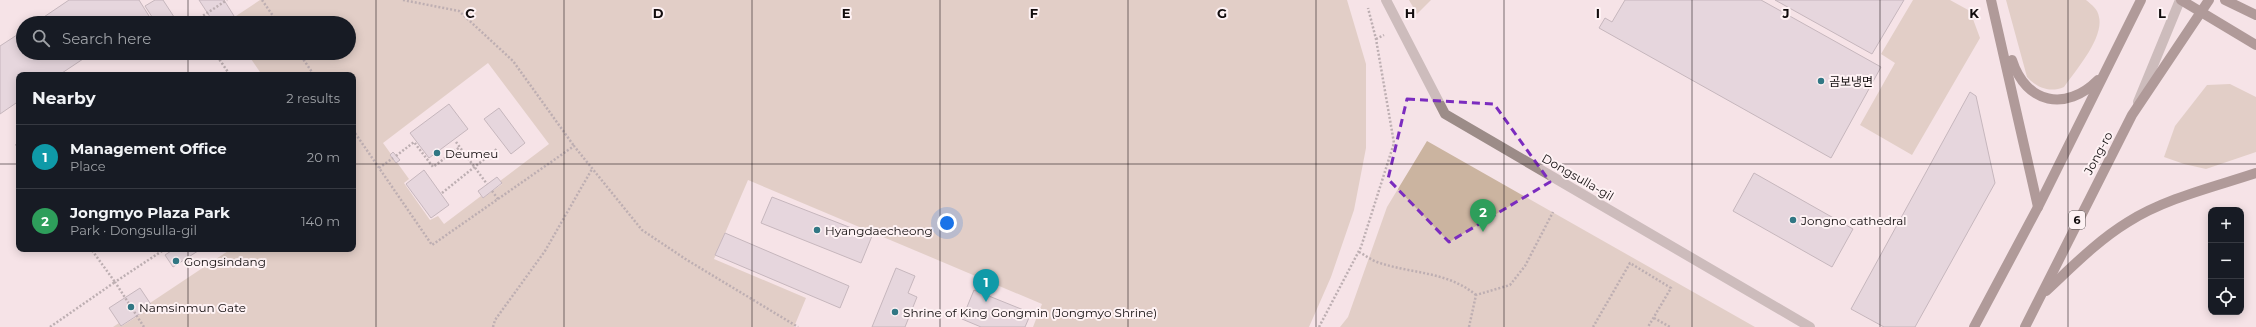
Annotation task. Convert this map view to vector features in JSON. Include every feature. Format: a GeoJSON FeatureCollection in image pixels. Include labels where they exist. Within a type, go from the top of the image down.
{"type":"FeatureCollection","features":[{"type":"Feature","properties":{"kind":"main road"},"geometry":{"type":"LineString","coordinates":[[1991,0],[2038,207]]}},
{"type":"Feature","properties":{"kind":"main road"},"geometry":{"type":"LineString","coordinates":[[1996,0],[2014,66],[2026,86],[2038,95],[2052,100],[2067,99],[2080,94],[2102,76]]}},
{"type":"Feature","properties":{"kind":"main road"},"geometry":{"type":"LineString","coordinates":[[1974,327],[2038,207],[2141,0]]}},
{"type":"Feature","properties":{"kind":"main road"},"geometry":{"type":"LineString","coordinates":[[2181,0],[2256,45]]}},
{"type":"Feature","properties":{"kind":"main road","name":"Jong-ro"},"geometry":{"type":"LineString","coordinates":[[2025,327],[2043,294],[2074,226],[2132,115],[2209,0]]}},
{"type":"Feature","properties":{"kind":"main road"},"geometry":{"type":"LineString","coordinates":[[2225,0],[2256,15]]}},
{"type":"Feature","properties":{"kind":"main road"},"geometry":{"type":"LineString","coordinates":[[2043,294],[2101,241],[2128,222],[2164,204],[2256,173]]}},
{"type":"Feature","properties":{"kind":"street","name":"Dongsulla-gil"},"geometry":{"type":"LineString","coordinates":[[1386,0],[1445,114],[1810,327]]}},
{"type":"Feature","properties":{"kind":"street"},"geometry":{"type":"LineString","coordinates":[[2132,115],[2181,0]]}},
{"type":"Feature","properties":{"kind":"path"},"geometry":{"type":"LineString","coordinates":[[204,16],[227,0]]}},
{"type":"Feature","properties":{"kind":"path"},"geometry":{"type":"LineString","coordinates":[[262,0],[273,16]]}},
{"type":"Feature","properties":{"kind":"path"},"geometry":{"type":"LineString","coordinates":[[403,0],[459,11],[513,61],[574,146],[642,230],[687,260],[798,327]]}},
{"type":"Feature","properties":{"kind":"path"},"geometry":{"type":"LineString","coordinates":[[1318,327],[1359,252],[1394,142],[1376,39],[1367,6]]}},
{"type":"Feature","properties":{"kind":"path"},"geometry":{"type":"LineString","coordinates":[[220,60],[228,72]]}},
{"type":"Feature","properties":{"kind":"path"},"geometry":{"type":"LineString","coordinates":[[304,60],[312,72]]}},
{"type":"Feature","properties":{"kind":"path"},"geometry":{"type":"LineString","coordinates":[[356,134],[432,245],[574,146]]}},
{"type":"Feature","properties":{"kind":"path"},"geometry":{"type":"LineString","coordinates":[[396,156],[414,142],[433,167],[460,148]]}},
{"type":"Feature","properties":{"kind":"path"},"geometry":{"type":"LineString","coordinates":[[456,142],[487,184]]}},
{"type":"Feature","properties":{"kind":"path"},"geometry":{"type":"LineString","coordinates":[[442,193],[498,148]]}},
{"type":"Feature","properties":{"kind":"path"},"geometry":{"type":"LineString","coordinates":[[379,168],[393,158]]}},
{"type":"Feature","properties":{"kind":"path"},"geometry":{"type":"LineString","coordinates":[[493,327],[495,320],[544,251],[592,169]]}},
{"type":"Feature","properties":{"kind":"path"},"geometry":{"type":"LineString","coordinates":[[492,191],[498,199]]}},
{"type":"Feature","properties":{"kind":"path"},"geometry":{"type":"LineString","coordinates":[[1476,295],[1510,285],[1525,266],[1553,212]]}},
{"type":"Feature","properties":{"kind":"path"},"geometry":{"type":"LineString","coordinates":[[93,252],[115,282],[144,327]]}},
{"type":"Feature","properties":{"kind":"path"},"geometry":{"type":"LineString","coordinates":[[50,327],[160,252]]}},
{"type":"Feature","properties":{"kind":"path"},"geometry":{"type":"LineString","coordinates":[[1359,252],[1377,262],[1442,276],[1468,288],[1476,295]]}},
{"type":"Feature","properties":{"kind":"path"},"geometry":{"type":"LineString","coordinates":[[1593,327],[1630,263],[1671,288],[1648,327]]}},
{"type":"Feature","properties":{"kind":"path"},"geometry":{"type":"LineString","coordinates":[[1469,327],[1476,295]]}},
{"type":"Feature","properties":{"kind":"path"},"geometry":{"type":"LineString","coordinates":[[1654,318],[1670,327]]}},
{"type":"Feature","properties":{"kind":"highlighted area"},"geometry":{"type":"Polygon","coordinates":[[[1407,99],[1494,104],[1550,182],[1449,242],[1388,179],[1407,99]]]}},
{"type":"Feature","properties":{"kind":"shaded area"},"geometry":{"type":"Polygon","coordinates":[[[260,0],[1347,0],[1366,64],[1366,148],[1354,210],[1331,277],[1309,327],[1033,327],[1042,304],[748,180],[714,259],[806,298],[794,327],[113,327],[119,323],[122,326],[152,307],[150,303],[226,252],[356,252],[356,72],[260,72],[252,60],[356,60],[356,16],[236,16],[260,0]],[[488,63],[383,143],[409,179],[404,183],[430,220],[438,216],[444,224],[481,196],[483,198],[502,184],[500,181],[549,144],[488,63]]]}},
{"type":"Feature","properties":{"kind":"shaded area"},"geometry":{"type":"Polygon","coordinates":[[[1409,0],[1431,0],[1417,14],[1409,0]]]}},
{"type":"Feature","properties":{"kind":"shaded area"},"geometry":{"type":"Polygon","coordinates":[[[1913,0],[1950,0],[1970,11],[1980,38],[1912,155],[1860,125],[1895,63],[1881,54],[1913,0]]]}},
{"type":"Feature","properties":{"kind":"shaded area"},"geometry":{"type":"Polygon","coordinates":[[[2006,0],[2086,0],[2096,9],[2099,17],[2099,25],[2093,44],[2082,63],[2064,87],[2054,90],[2039,87],[2027,77],[2006,0]]]}},
{"type":"Feature","properties":{"kind":"shaded area"},"geometry":{"type":"Polygon","coordinates":[[[2230,84],[2256,97],[2256,152],[2206,169],[2184,164],[2164,157],[2175,126],[2207,85],[2230,84]]]}},
{"type":"Feature","properties":{"kind":"shaded area"},"geometry":{"type":"Polygon","coordinates":[[[1427,141],[1755,327],[1340,327],[1348,317],[1387,207],[1427,141]]]}},
{"type":"Feature","properties":{"kind":"building"},"geometry":{"type":"Polygon","coordinates":[[[69,0],[139,0],[149,16],[45,16],[69,0]]]}},
{"type":"Feature","properties":{"kind":"building"},"geometry":{"type":"Polygon","coordinates":[[[155,0],[163,0],[173,16],[151,16],[145,6],[155,0]]]}},
{"type":"Feature","properties":{"kind":"building"},"geometry":{"type":"Polygon","coordinates":[[[199,0],[224,0],[234,16],[209,16],[199,0]]]}},
{"type":"Feature","properties":{"kind":"building"},"geometry":{"type":"Polygon","coordinates":[[[1625,0],[1761,0],[1881,67],[1831,158],[1599,28],[1605,18],[1612,22],[1625,0]]]}},
{"type":"Feature","properties":{"kind":"building"},"geometry":{"type":"Polygon","coordinates":[[[1775,0],[1904,0],[1872,54],[1775,0]]]}},
{"type":"Feature","properties":{"kind":"building"},"geometry":{"type":"Polygon","coordinates":[[[16,36],[16,60],[82,60],[64,72],[16,72],[16,103],[0,114],[0,46],[16,36]]]}},
{"type":"Feature","properties":{"kind":"building"},"geometry":{"type":"Polygon","coordinates":[[[1970,92],[1976,96],[1995,183],[1915,327],[1884,327],[1851,309],[1970,92]]]}},
{"type":"Feature","properties":{"kind":"building"},"geometry":{"type":"Polygon","coordinates":[[[449,104],[468,129],[429,158],[410,133],[449,104]]]}},
{"type":"Feature","properties":{"kind":"building"},"geometry":{"type":"Polygon","coordinates":[[[499,108],[525,143],[511,154],[484,119],[499,108]]]}},
{"type":"Feature","properties":{"kind":"building"},"geometry":{"type":"Polygon","coordinates":[[[393,152],[400,160],[396,163],[390,155],[393,152]]]}},
{"type":"Feature","properties":{"kind":"building"},"geometry":{"type":"Polygon","coordinates":[[[424,170],[449,205],[431,218],[406,184],[424,170]]]}},
{"type":"Feature","properties":{"kind":"building","name":"Jongno cathedral"},"geometry":{"type":"Polygon","coordinates":[[[1754,173],[1853,229],[1832,267],[1733,211],[1754,173]]]}},
{"type":"Feature","properties":{"kind":"building"},"geometry":{"type":"Polygon","coordinates":[[[497,177],[502,183],[483,198],[478,191],[497,177]]]}},
{"type":"Feature","properties":{"kind":"building","name":"Hyangdaecheong"},"geometry":{"type":"Polygon","coordinates":[[[772,197],[872,236],[861,263],[761,223],[772,197]]]}},
{"type":"Feature","properties":{"kind":"building"},"geometry":{"type":"Polygon","coordinates":[[[725,233],[849,286],[840,308],[715,255],[725,233]]]}},
{"type":"Feature","properties":{"kind":"building","name":"Gongsindang"},"geometry":{"type":"Polygon","coordinates":[[[170,252],[196,252],[173,267],[165,255],[170,252]]]}},
{"type":"Feature","properties":{"kind":"building","name":"Shrine of King Gongmin (Jongmyo Shrine)"},"geometry":{"type":"Polygon","coordinates":[[[896,268],[915,276],[908,293],[917,297],[905,327],[872,327],[896,268]]]}},
{"type":"Feature","properties":{"kind":"building","name":"Namsinmun Gate"},"geometry":{"type":"Polygon","coordinates":[[[140,288],[152,306],[121,326],[109,308],[140,288]]]}},
{"type":"Feature","properties":{"kind":"building"},"geometry":{"type":"Polygon","coordinates":[[[974,290],[1031,313],[1025,327],[981,327],[962,319],[974,290]]]}},
{"type":"Feature","properties":{"kind":"place","name":"곰보냉면"},"geometry":{"type":"Point","coordinates":[1821,81]}},
{"type":"Feature","properties":{"kind":"place","name":"Deumeu"},"geometry":{"type":"Point","coordinates":[437,153]}},
{"type":"Feature","properties":{"kind":"place","name":"Jongno cathedral"},"geometry":{"type":"Point","coordinates":[1793,220]}},
{"type":"Feature","properties":{"kind":"place","name":"Hyangdaecheong"},"geometry":{"type":"Point","coordinates":[817,230]}},
{"type":"Feature","properties":{"kind":"place","name":"Jongmyo Plaza Park"},"geometry":{"type":"Point","coordinates":[1483,232]}},
{"type":"Feature","properties":{"kind":"place","name":"Gongsindang"},"geometry":{"type":"Point","coordinates":[176,261]}},
{"type":"Feature","properties":{"kind":"place","name":"Management Office"},"geometry":{"type":"Point","coordinates":[986,302]}},
{"type":"Feature","properties":{"kind":"place","name":"Namsinmun Gate"},"geometry":{"type":"Point","coordinates":[131,307]}},
{"type":"Feature","properties":{"kind":"place","name":"Shrine of King Gongmin (Jongmyo Shrine)"},"geometry":{"type":"Point","coordinates":[895,312]}}]}
